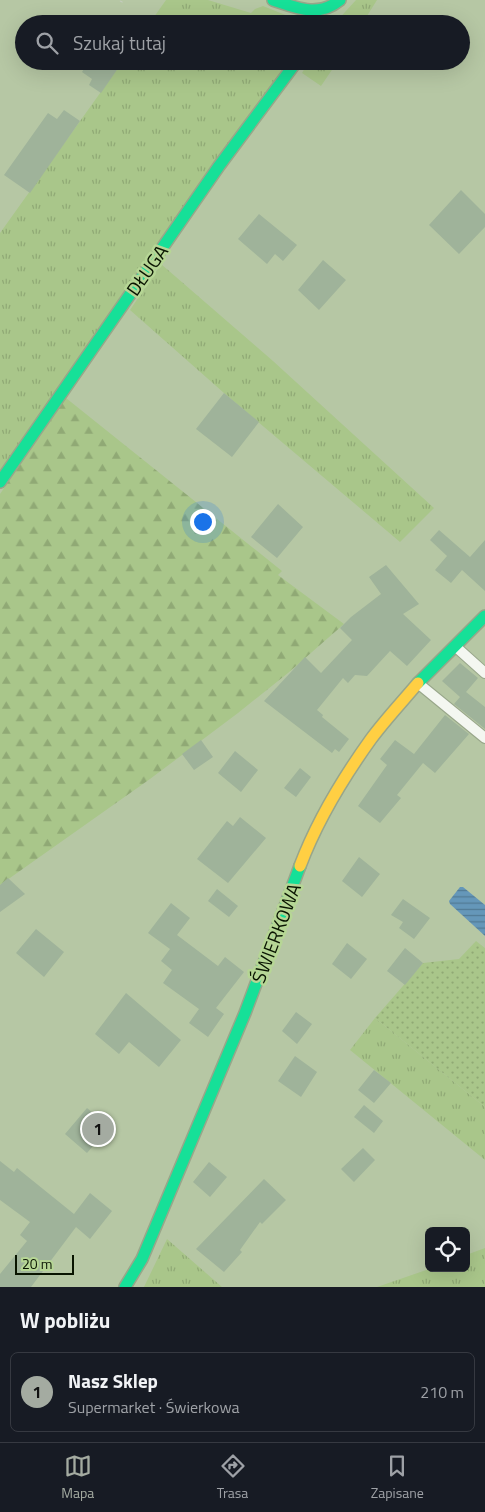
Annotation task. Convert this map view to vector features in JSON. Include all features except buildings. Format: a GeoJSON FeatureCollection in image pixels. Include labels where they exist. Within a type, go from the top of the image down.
{"type":"FeatureCollection","features":[{"type":"Feature","properties":{"kind":"street"},"geometry":{"type":"LineString","coordinates":[[273,0],[300,8],[321,11],[330,8],[340,0]]}},
{"type":"Feature","properties":{"kind":"street","name":"DŁUGA"},"geometry":{"type":"LineString","coordinates":[[0,482],[219,166],[290,70]]}},
{"type":"Feature","properties":{"kind":"street","name":"ŚWIERKOWA"},"geometry":{"type":"LineString","coordinates":[[125,1287],[142,1259],[245,1013],[306,852],[324,814],[340,785],[372,738],[418,683],[485,616]]}},
{"type":"Feature","properties":{"kind":"lane"},"geometry":{"type":"LineString","coordinates":[[455,646],[485,673]]}},
{"type":"Feature","properties":{"kind":"lane"},"geometry":{"type":"LineString","coordinates":[[418,683],[485,738]]}},
{"type":"Feature","properties":{"kind":"green space"},"geometry":{"type":"Polygon","coordinates":[[[166,0],[208,0],[251,13],[263,6],[286,15],[155,15],[166,0]]]}},
{"type":"Feature","properties":{"kind":"green space"},"geometry":{"type":"Polygon","coordinates":[[[356,0],[377,0],[368,15],[342,15],[356,0]]]}},
{"type":"Feature","properties":{"kind":"green space"},"geometry":{"type":"Polygon","coordinates":[[[117,70],[283,70],[0,470],[0,233],[117,70]]]}},
{"type":"Feature","properties":{"kind":"green space"},"geometry":{"type":"Polygon","coordinates":[[[304,70],[332,70],[321,86],[302,73],[304,70]]]}},
{"type":"Feature","properties":{"kind":"green space"},"geometry":{"type":"Polygon","coordinates":[[[161,264],[273,361],[434,508],[400,542],[224,393],[130,310],[161,264]]]}},
{"type":"Feature","properties":{"kind":"green space"},"geometry":{"type":"Polygon","coordinates":[[[66,398],[282,571],[278,575],[344,624],[288,673],[238,713],[150,779],[0,885],[0,494],[66,398]]]}},
{"type":"Feature","properties":{"kind":"green space"},"geometry":{"type":"Polygon","coordinates":[[[476,941],[485,948],[485,1107],[375,1018],[423,963],[459,959],[476,941]]]}},
{"type":"Feature","properties":{"kind":"green space"},"geometry":{"type":"Polygon","coordinates":[[[375,1018],[485,1107],[485,1160],[350,1050],[375,1018]]]}},
{"type":"Feature","properties":{"kind":"green space"},"geometry":{"type":"Polygon","coordinates":[[[167,1239],[222,1287],[144,1287],[167,1239]]]}},
{"type":"Feature","properties":{"kind":"green space"},"geometry":{"type":"Polygon","coordinates":[[[485,1248],[485,1287],[377,1287],[425,1270],[425,1272],[470,1272],[470,1254],[485,1248]]]}},
{"type":"Feature","properties":{"kind":"water"},"geometry":{"type":"Polygon","coordinates":[[[460,887],[463,887],[485,905],[485,936],[450,904],[449,901],[460,887]]]}},
{"type":"Feature","properties":{"kind":"traffic: fast"},"geometry":{"type":"LineString","coordinates":[[273,0],[307,10],[324,9],[340,0]]}},
{"type":"Feature","properties":{"kind":"traffic: fast"},"geometry":{"type":"LineString","coordinates":[[0,482],[219,166],[290,70]]}},
{"type":"Feature","properties":{"kind":"traffic: fast"},"geometry":{"type":"LineString","coordinates":[[418,683],[485,616]]}},
{"type":"Feature","properties":{"kind":"traffic: fast"},"geometry":{"type":"LineString","coordinates":[[125,1287],[142,1259],[245,1013],[300,866]]}},
{"type":"Feature","properties":{"kind":"traffic: slow"},"geometry":{"type":"LineString","coordinates":[[300,866],[331,800],[350,769],[376,732],[418,683]]}},
{"type":"Feature","properties":{"kind":"place","name":"Nasz Sklep"},"geometry":{"type":"Point","coordinates":[98,1129]}}]}
